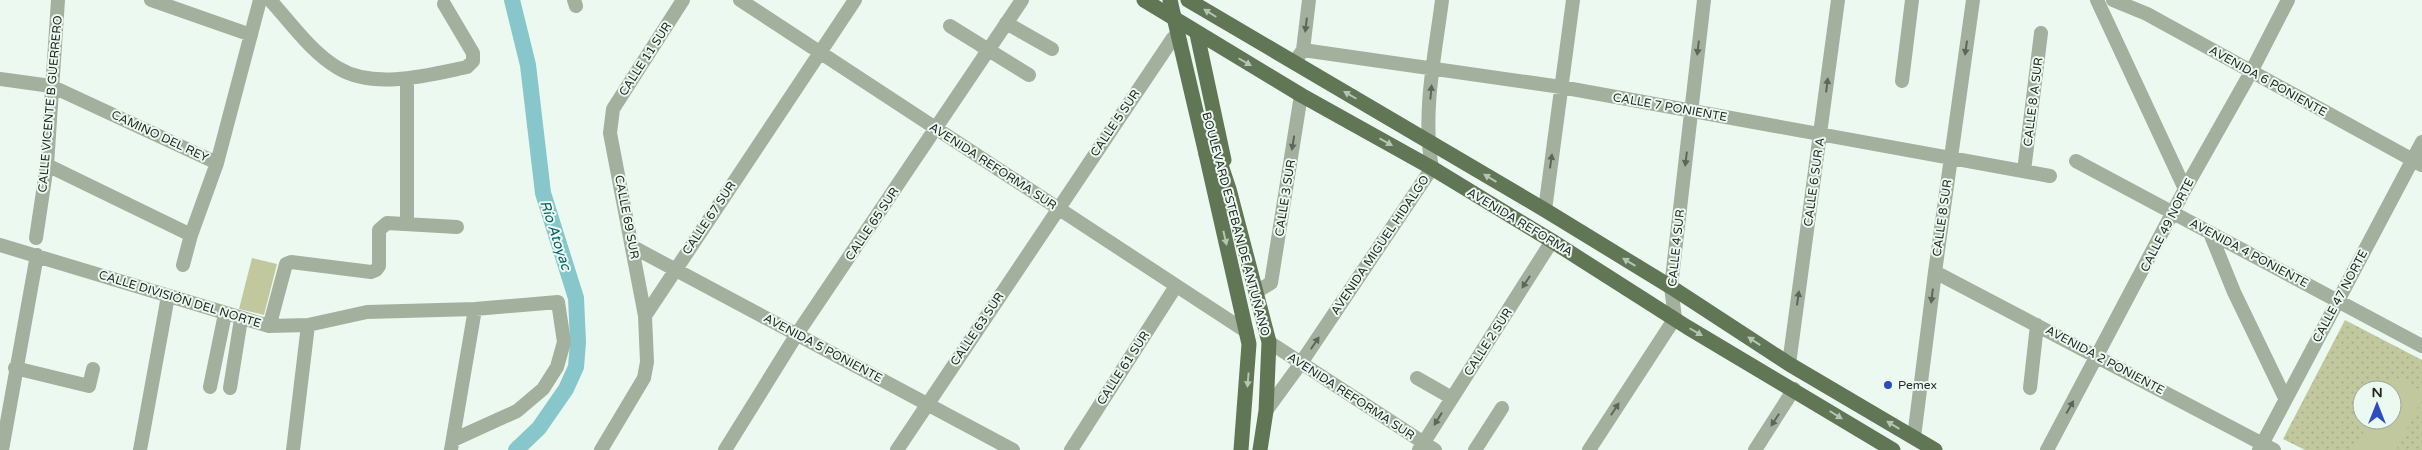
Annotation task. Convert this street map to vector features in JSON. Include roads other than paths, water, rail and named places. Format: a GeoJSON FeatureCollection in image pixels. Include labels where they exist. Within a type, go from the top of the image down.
{"type":"FeatureCollection","features":[{"type":"Feature","properties":{"kind":"main road","name":"AVENIDA REFORMA"},"geometry":{"type":"LineString","coordinates":[[1144,0],[1165,6],[1197,34],[1432,168],[1893,450]]}},
{"type":"Feature","properties":{"kind":"main road","name":"AVENIDA REFORMA"},"geometry":{"type":"LineString","coordinates":[[1187,0],[1298,56],[1427,140],[1671,287],[1789,364],[1935,450]]}},
{"type":"Feature","properties":{"kind":"main road","name":"BOULEVARD ESTEBAN DE ANTUÑANO"},"geometry":{"type":"LineString","coordinates":[[1187,0],[1211,152]]}},
{"type":"Feature","properties":{"kind":"main road"},"geometry":{"type":"LineString","coordinates":[[1165,6],[1202,172],[1221,190]]}},
{"type":"Feature","properties":{"kind":"main road","name":"BOULEVARD ESTEBAN DE ANTUÑANO"},"geometry":{"type":"LineString","coordinates":[[1165,6],[1221,190],[1256,292],[1268,342],[1266,411],[1260,450]]}},
{"type":"Feature","properties":{"kind":"main road"},"geometry":{"type":"LineString","coordinates":[[1197,34],[1223,150],[1221,190]]}},
{"type":"Feature","properties":{"kind":"main road","name":"BOULEVARD ESTEBAN DE ANTUÑANO"},"geometry":{"type":"LineString","coordinates":[[1221,190],[1247,332],[1250,359],[1241,450]]}},
{"type":"Feature","properties":{"kind":"street","name":"CALLE VICENTE B GUERRERO"},"geometry":{"type":"LineString","coordinates":[[36,238],[47,165],[58,0]]}},
{"type":"Feature","properties":{"kind":"street"},"geometry":{"type":"LineString","coordinates":[[151,0],[251,36]]}},
{"type":"Feature","properties":{"kind":"street"},"geometry":{"type":"LineString","coordinates":[[217,163],[260,0]]}},
{"type":"Feature","properties":{"kind":"street"},"geometry":{"type":"LineString","coordinates":[[270,0],[320,56],[339,69],[368,77],[407,80],[467,67],[473,61],[473,53],[444,4]]}},
{"type":"Feature","properties":{"kind":"street","name":"CALLE 11 SUR"},"geometry":{"type":"LineString","coordinates":[[610,119],[613,109],[683,0]]}},
{"type":"Feature","properties":{"kind":"street","name":"AVENIDA REFORMA SUR"},"geometry":{"type":"LineString","coordinates":[[740,0],[1247,332]]}},
{"type":"Feature","properties":{"kind":"street","name":"CALLE 67 SUR"},"geometry":{"type":"LineString","coordinates":[[645,316],[675,268],[855,0]]}},
{"type":"Feature","properties":{"kind":"street","name":"CALLE 65 SUR"},"geometry":{"type":"LineString","coordinates":[[724,450],[798,334],[1022,0]]}},
{"type":"Feature","properties":{"kind":"street"},"geometry":{"type":"LineString","coordinates":[[1298,56],[1309,0]]}},
{"type":"Feature","properties":{"kind":"street","name":"AVENIDA MIGUEL HIDALGO"},"geometry":{"type":"LineString","coordinates":[[1266,411],[1301,363],[1432,168],[1427,140],[1433,69],[1442,0]]}},
{"type":"Feature","properties":{"kind":"street"},"geometry":{"type":"LineString","coordinates":[[1544,210],[1573,0]]}},
{"type":"Feature","properties":{"kind":"street","name":"CALLE 4 SUR"},"geometry":{"type":"LineString","coordinates":[[1675,318],[1671,287],[1704,0]]}},
{"type":"Feature","properties":{"kind":"street","name":"CALLE 6 SUR A"},"geometry":{"type":"LineString","coordinates":[[1789,364],[1838,0]]}},
{"type":"Feature","properties":{"kind":"street"},"geometry":{"type":"LineString","coordinates":[[1902,81],[1912,0]]}},
{"type":"Feature","properties":{"kind":"street","name":"CALLE 8 SUR"},"geometry":{"type":"LineString","coordinates":[[1914,437],[1973,0]]}},
{"type":"Feature","properties":{"kind":"street"},"geometry":{"type":"LineString","coordinates":[[2097,0],[2185,189]]}},
{"type":"Feature","properties":{"kind":"street","name":"AVENIDA 6 PONIENTE"},"geometry":{"type":"LineString","coordinates":[[2113,0],[2148,14],[2417,162]]}},
{"type":"Feature","properties":{"kind":"street","name":"CALLE 49 NORTE"},"geometry":{"type":"LineString","coordinates":[[2047,450],[2185,189],[2251,72],[2288,0]]}},
{"type":"Feature","properties":{"kind":"street"},"geometry":{"type":"LineString","coordinates":[[1006,23],[1052,49]]}},
{"type":"Feature","properties":{"kind":"street"},"geometry":{"type":"LineString","coordinates":[[950,26],[1029,75]]}},
{"type":"Feature","properties":{"kind":"street","name":"CALLE 8 A SUR"},"geometry":{"type":"LineString","coordinates":[[2024,171],[2041,33]]}},
{"type":"Feature","properties":{"kind":"street","name":"CALLE 5 SUR"},"geometry":{"type":"LineString","coordinates":[[1058,209],[1173,38]]}},
{"type":"Feature","properties":{"kind":"street","name":"CALLE 7 PONIENTE"},"geometry":{"type":"LineString","coordinates":[[1298,56],[1433,69],[1561,87],[2050,176]]}},
{"type":"Feature","properties":{"kind":"street","name":"CAMINO DEL REY"},"geometry":{"type":"LineString","coordinates":[[0,79],[51,86],[217,163],[191,235],[183,265]]}},
{"type":"Feature","properties":{"kind":"street"},"geometry":{"type":"LineString","coordinates":[[407,80],[407,223]]}},
{"type":"Feature","properties":{"kind":"street","name":"CALLE 3 SUR"},"geometry":{"type":"LineString","coordinates":[[1256,292],[1271,283],[1301,94]]}},
{"type":"Feature","properties":{"kind":"street","name":"CALLE 69 SUR"},"geometry":{"type":"LineString","coordinates":[[610,119],[610,133],[645,316]]}},
{"type":"Feature","properties":{"kind":"street","name":"CALLE 47 NORTE"},"geometry":{"type":"LineString","coordinates":[[2265,448],[2285,398],[2338,300],[2417,162],[2422,142]]}},
{"type":"Feature","properties":{"kind":"street","name":"AVENIDA 4 PONIENTE"},"geometry":{"type":"LineString","coordinates":[[2076,161],[2422,346]]}},
{"type":"Feature","properties":{"kind":"street"},"geometry":{"type":"LineString","coordinates":[[47,165],[191,235]]}},
{"type":"Feature","properties":{"kind":"street","name":"CALLE 63 SUR"},"geometry":{"type":"LineString","coordinates":[[897,450],[1058,209]]}},
{"type":"Feature","properties":{"kind":"street"},"geometry":{"type":"LineString","coordinates":[[271,320],[286,264],[291,262],[371,272],[379,266],[381,226],[387,223],[407,223],[457,227]]}},
{"type":"Feature","properties":{"kind":"street"},"geometry":{"type":"LineString","coordinates":[[2210,233],[2234,292],[2285,398]]}},
{"type":"Feature","properties":{"kind":"street","name":"CALLE 2 SUR"},"geometry":{"type":"LineString","coordinates":[[1426,448],[1452,398],[1552,241]]}},
{"type":"Feature","properties":{"kind":"street","name":"CALLE DIVISIÓN DEL NORTE"},"geometry":{"type":"LineString","coordinates":[[0,245],[269,326],[308,325],[367,312],[474,309],[558,302],[564,342],[557,367],[543,389],[517,411],[452,445]]}},
{"type":"Feature","properties":{"kind":"street","name":"AVENIDA 5 PONIENTE"},"geometry":{"type":"LineString","coordinates":[[633,247],[1013,450]]}},
{"type":"Feature","properties":{"kind":"street"},"geometry":{"type":"LineString","coordinates":[[2,450],[37,255]]}},
{"type":"Feature","properties":{"kind":"street","name":"AVENIDA 2 PONIENTE"},"geometry":{"type":"LineString","coordinates":[[1935,272],[2098,356],[2265,448]]}},
{"type":"Feature","properties":{"kind":"street","name":"CALLE 61 SUR"},"geometry":{"type":"LineString","coordinates":[[1071,450],[1176,286]]}},
{"type":"Feature","properties":{"kind":"street"},"geometry":{"type":"LineString","coordinates":[[140,450],[168,296]]}},
{"type":"Feature","properties":{"kind":"street"},"geometry":{"type":"LineString","coordinates":[[452,445],[474,309]]}},
{"type":"Feature","properties":{"kind":"street"},"geometry":{"type":"LineString","coordinates":[[210,387],[224,314]]}},
{"type":"Feature","properties":{"kind":"street"},"geometry":{"type":"LineString","coordinates":[[607,448],[644,378],[647,362],[645,316]]}},
{"type":"Feature","properties":{"kind":"street"},"geometry":{"type":"LineString","coordinates":[[1589,450],[1675,318]]}},
{"type":"Feature","properties":{"kind":"street"},"geometry":{"type":"LineString","coordinates":[[230,388],[241,319]]}},
{"type":"Feature","properties":{"kind":"street"},"geometry":{"type":"LineString","coordinates":[[293,450],[308,325]]}},
{"type":"Feature","properties":{"kind":"street"},"geometry":{"type":"LineString","coordinates":[[2030,388],[2037,325]]}},
{"type":"Feature","properties":{"kind":"street","name":"AVENIDA REFORMA SUR"},"geometry":{"type":"LineString","coordinates":[[1268,342],[1426,448]]}},
{"type":"Feature","properties":{"kind":"street"},"geometry":{"type":"LineString","coordinates":[[16,368],[89,386],[93,369]]}},
{"type":"Feature","properties":{"kind":"street"},"geometry":{"type":"LineString","coordinates":[[1417,378],[1452,398]]}},
{"type":"Feature","properties":{"kind":"street"},"geometry":{"type":"LineString","coordinates":[[1755,450],[1794,389]]}},
{"type":"Feature","properties":{"kind":"street"},"geometry":{"type":"LineString","coordinates":[[1474,450],[1502,408]]}},
{"type":"Feature","properties":{"kind":"waterway","name":"Río Atoyac"},"geometry":{"type":"LineString","coordinates":[[512,0],[528,65],[543,193],[576,298],[578,342],[576,367],[566,389],[539,428],[516,450]]}},
{"type":"Feature","properties":{"kind":"place","name":"Pemex"},"geometry":{"type":"Point","coordinates":[1888,385]}}]}
